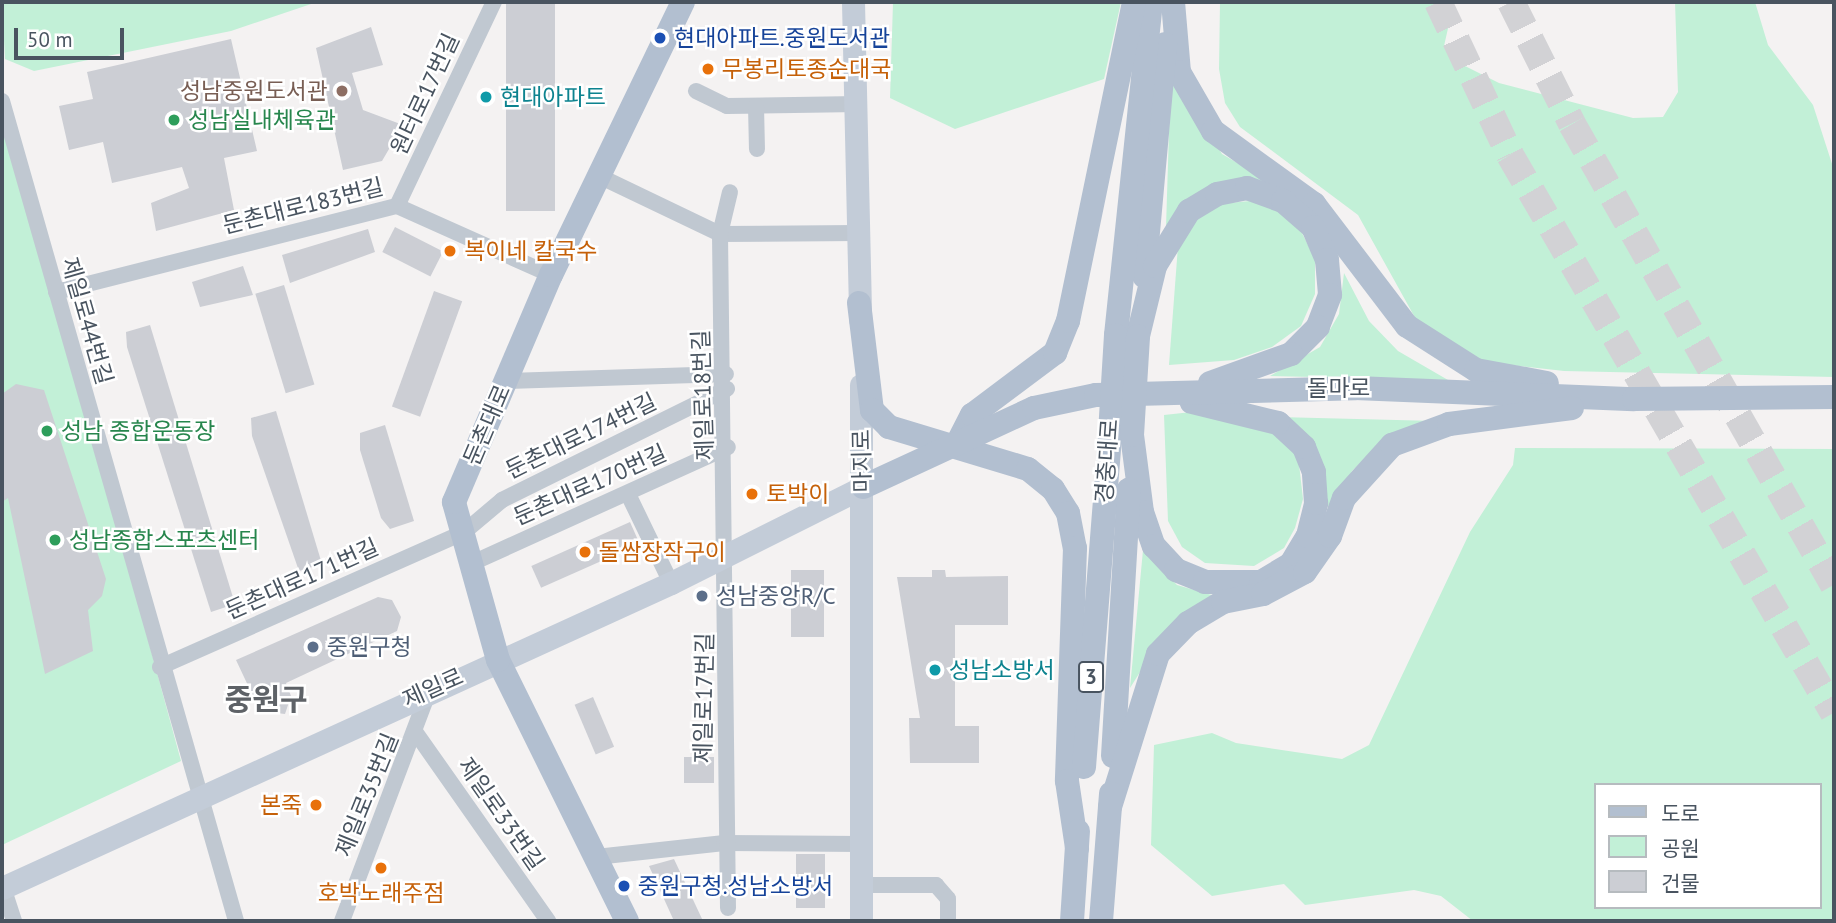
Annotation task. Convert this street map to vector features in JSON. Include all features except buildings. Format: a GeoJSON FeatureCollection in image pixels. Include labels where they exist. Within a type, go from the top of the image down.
{"type":"FeatureCollection","features":[{"type":"Feature","properties":{"kind":"main road","name":"둔촌대로"},"geometry":{"type":"LineString","coordinates":[[626,921],[498,660],[454,502],[551,275],[683,2]]}},
{"type":"Feature","properties":{"kind":"main road","name":"마지로"},"geometry":{"type":"LineString","coordinates":[[853,2],[859,104],[863,487],[861,921]]}},
{"type":"Feature","properties":{"kind":"main road"},"geometry":{"type":"LineString","coordinates":[[957,444],[972,415],[1055,353],[1068,321],[1135,2]]}},
{"type":"Feature","properties":{"kind":"main road","name":"경충대로"},"geometry":{"type":"LineString","coordinates":[[1101,921],[1110,807],[1121,434],[1151,2]]}},
{"type":"Feature","properties":{"kind":"main road"},"geometry":{"type":"LineString","coordinates":[[1172,2],[1179,72],[1213,131],[1314,204],[1407,326],[1476,370],[1634,399]]}},
{"type":"Feature","properties":{"kind":"main road","name":"경충대로"},"geometry":{"type":"LineString","coordinates":[[1127,335],[1172,2]]}},
{"type":"Feature","properties":{"kind":"main road"},"geometry":{"type":"LineString","coordinates":[[1127,335],[1155,266],[1189,211],[1217,194],[1247,188],[1283,201],[1313,227],[1327,260],[1330,295],[1318,327],[1291,354],[1261,368],[1163,396]]}},
{"type":"Feature","properties":{"kind":"main road"},"geometry":{"type":"LineString","coordinates":[[859,303],[872,410],[889,427],[957,444],[1028,469],[1053,489],[1068,513],[1075,548],[1068,781],[1077,848]]}},
{"type":"Feature","properties":{"kind":"main road","name":"돌마로"},"geometry":{"type":"LineString","coordinates":[[863,487],[1034,408],[1096,395],[1163,396],[1355,388],[1634,399],[1834,397]]}},
{"type":"Feature","properties":{"kind":"main road"},"geometry":{"type":"LineString","coordinates":[[1121,434],[1154,546],[1176,570],[1232,585],[1261,582],[1291,564],[1317,503],[1304,447],[1278,423],[1163,396]]}},
{"type":"Feature","properties":{"kind":"main road"},"geometry":{"type":"LineString","coordinates":[[1110,807],[1158,653],[1188,623],[1223,602],[1263,594],[1305,572],[1330,536],[1344,498],[1392,445],[1449,424],[1634,399]]}},
{"type":"Feature","properties":{"kind":"main road","name":"경충대로"},"geometry":{"type":"LineString","coordinates":[[1072,921],[1077,848],[1121,434]]}},
{"type":"Feature","properties":{"kind":"main road","name":"제일로"},"geometry":{"type":"LineString","coordinates":[[2,887],[430,688],[671,583],[863,487]]}},
{"type":"Feature","properties":{"kind":"street","name":"원터로17번길"},"geometry":{"type":"LineString","coordinates":[[397,206],[494,2]]}},
{"type":"Feature","properties":{"kind":"street"},"geometry":{"type":"LineString","coordinates":[[696,91],[727,106],[859,104]]}},
{"type":"Feature","properties":{"kind":"street","name":"제일로44번길"},"geometry":{"type":"LineString","coordinates":[[2,101],[196,797],[236,921]]}},
{"type":"Feature","properties":{"kind":"street"},"geometry":{"type":"LineString","coordinates":[[756,106],[757,149]]}},
{"type":"Feature","properties":{"kind":"street"},"geometry":{"type":"LineString","coordinates":[[599,176],[720,234],[859,233]]}},
{"type":"Feature","properties":{"kind":"street","name":"제일로18번길"},"geometry":{"type":"LineString","coordinates":[[729,555],[720,234],[730,192]]}},
{"type":"Feature","properties":{"kind":"street","name":"둔촌대로183번길"},"geometry":{"type":"LineString","coordinates":[[56,292],[397,206],[551,275]]}},
{"type":"Feature","properties":{"kind":"street"},"geometry":{"type":"LineString","coordinates":[[506,381],[726,382]]}},
{"type":"Feature","properties":{"kind":"street","name":"둔촌대로174번길"},"geometry":{"type":"LineString","coordinates":[[463,533],[502,500],[726,382]]}},
{"type":"Feature","properties":{"kind":"street","name":"둔촌대로170번길"},"geometry":{"type":"LineString","coordinates":[[470,564],[728,447]]}},
{"type":"Feature","properties":{"kind":"street"},"geometry":{"type":"LineString","coordinates":[[628,494],[671,583]]}},
{"type":"Feature","properties":{"kind":"street","name":"둔촌대로171번길"},"geometry":{"type":"LineString","coordinates":[[160,667],[463,533]]}},
{"type":"Feature","properties":{"kind":"street","name":"제일로17번길"},"geometry":{"type":"LineString","coordinates":[[728,908],[724,843],[729,555]]}},
{"type":"Feature","properties":{"kind":"street","name":"제일로35번길"},"geometry":{"type":"LineString","coordinates":[[346,920],[416,733],[430,688]]}},
{"type":"Feature","properties":{"kind":"street","name":"제일로33번길"},"geometry":{"type":"LineString","coordinates":[[416,733],[548,921]]}},
{"type":"Feature","properties":{"kind":"street"},"geometry":{"type":"LineString","coordinates":[[596,857],[724,843],[861,844]]}},
{"type":"Feature","properties":{"kind":"street"},"geometry":{"type":"LineString","coordinates":[[861,886],[936,885],[948,899],[948,921]]}},
{"type":"Feature","properties":{"kind":"street"},"geometry":{"type":"LineString","coordinates":[[2,887],[14,921]]}},
{"type":"Feature","properties":{"kind":"green space"},"geometry":{"type":"Polygon","coordinates":[[[2,2],[317,2],[231,31],[34,71],[5,59],[2,2]]]}},
{"type":"Feature","properties":{"kind":"green space"},"geometry":{"type":"Polygon","coordinates":[[[893,2],[1121,2],[1104,79],[955,129],[890,98],[893,2]]]}},
{"type":"Feature","properties":{"kind":"green space"},"geometry":{"type":"Polygon","coordinates":[[[1220,2],[1454,2],[1444,46],[1465,66],[1499,83],[1633,118],[1663,117],[1678,92],[1675,2],[1755,2],[1768,45],[1813,105],[1834,170],[1834,377],[1564,371],[1482,362],[1418,323],[1358,215],[1240,127],[1225,103],[1219,69],[1220,2]]]}},
{"type":"Feature","properties":{"kind":"green space"},"geometry":{"type":"Polygon","coordinates":[[[1171,68],[1222,154],[1275,185],[1229,181],[1166,227],[1171,68]]]}},
{"type":"Feature","properties":{"kind":"green space","name":"성남 종합운동장"},"geometry":{"type":"Polygon","coordinates":[[[2,102],[181,761],[2,845],[2,102]]]}},
{"type":"Feature","properties":{"kind":"green space"},"geometry":{"type":"Polygon","coordinates":[[[1250,201],[1275,207],[1300,229],[1315,259],[1315,294],[1301,326],[1272,347],[1234,360],[1169,365],[1178,246],[1195,218],[1218,204],[1250,201]]]}},
{"type":"Feature","properties":{"kind":"green space"},"geometry":{"type":"Polygon","coordinates":[[[1344,273],[1369,321],[1398,351],[1448,380],[1270,376],[1320,347],[1339,314],[1344,273]]]}},
{"type":"Feature","properties":{"kind":"green space"},"geometry":{"type":"Polygon","coordinates":[[[1210,410],[1246,415],[1292,444],[1299,464],[1303,499],[1295,528],[1284,548],[1254,566],[1205,563],[1182,547],[1168,521],[1164,415],[1210,410]]]}},
{"type":"Feature","properties":{"kind":"green space"},"geometry":{"type":"Polygon","coordinates":[[[1278,417],[1436,421],[1376,448],[1352,471],[1329,516],[1327,496],[1278,417]]]}},
{"type":"Feature","properties":{"kind":"green space"},"geometry":{"type":"Polygon","coordinates":[[[1515,448],[1834,449],[1834,921],[1473,921],[1441,896],[1414,890],[1305,905],[1284,884],[1212,896],[1151,845],[1154,745],[1212,733],[1236,743],[1342,759],[1369,745],[1470,532],[1513,465],[1515,448]]]}},
{"type":"Feature","properties":{"kind":"green space"},"geometry":{"type":"Polygon","coordinates":[[[1143,550],[1177,585],[1222,598],[1157,645],[1130,688],[1143,550]]]}},
{"type":"Feature","properties":{"kind":"tunnel"},"geometry":{"type":"LineString","coordinates":[[1438,2],[1510,155],[1834,713]]}},
{"type":"Feature","properties":{"kind":"tunnel"},"geometry":{"type":"LineString","coordinates":[[1511,2],[1572,124],[1834,585]]}},
{"type":"Feature","properties":{"kind":"place","name":"현대아파트.중원도서관"},"geometry":{"type":"Point","coordinates":[660,38]}},
{"type":"Feature","properties":{"kind":"place","name":"무봉리토종순대국"},"geometry":{"type":"Point","coordinates":[708,69]}},
{"type":"Feature","properties":{"kind":"place","name":"성남중원도서관"},"geometry":{"type":"Point","coordinates":[342,91]}},
{"type":"Feature","properties":{"kind":"place","name":"현대아파트"},"geometry":{"type":"Point","coordinates":[486,97]}},
{"type":"Feature","properties":{"kind":"place","name":"성남실내체육관"},"geometry":{"type":"Point","coordinates":[174,120]}},
{"type":"Feature","properties":{"kind":"place","name":"복이네 칼국수"},"geometry":{"type":"Point","coordinates":[450,251]}},
{"type":"Feature","properties":{"kind":"place","name":"성남 종합운동장"},"geometry":{"type":"Point","coordinates":[47,431]}},
{"type":"Feature","properties":{"kind":"place","name":"토박이"},"geometry":{"type":"Point","coordinates":[752,494]}},
{"type":"Feature","properties":{"kind":"place","name":"성남종합스포츠센터"},"geometry":{"type":"Point","coordinates":[55,540]}},
{"type":"Feature","properties":{"kind":"place","name":"돌쌈장작구이"},"geometry":{"type":"Point","coordinates":[585,552]}},
{"type":"Feature","properties":{"kind":"place","name":"성남중앙R/C"},"geometry":{"type":"Point","coordinates":[702,596]}},
{"type":"Feature","properties":{"kind":"place","name":"중원구청"},"geometry":{"type":"Point","coordinates":[313,647]}},
{"type":"Feature","properties":{"kind":"place","name":"성남소방서"},"geometry":{"type":"Point","coordinates":[935,670]}},
{"type":"Feature","properties":{"kind":"place","name":"본죽"},"geometry":{"type":"Point","coordinates":[316,805]}},
{"type":"Feature","properties":{"kind":"place","name":"호박노래주점"},"geometry":{"type":"Point","coordinates":[381,868]}},
{"type":"Feature","properties":{"kind":"place","name":"중원구청.성남소방서"},"geometry":{"type":"Point","coordinates":[624,886]}},
{"type":"Feature","properties":{"kind":"district","name":"중원구"},"geometry":{"type":"Point","coordinates":[266,699]}}]}
